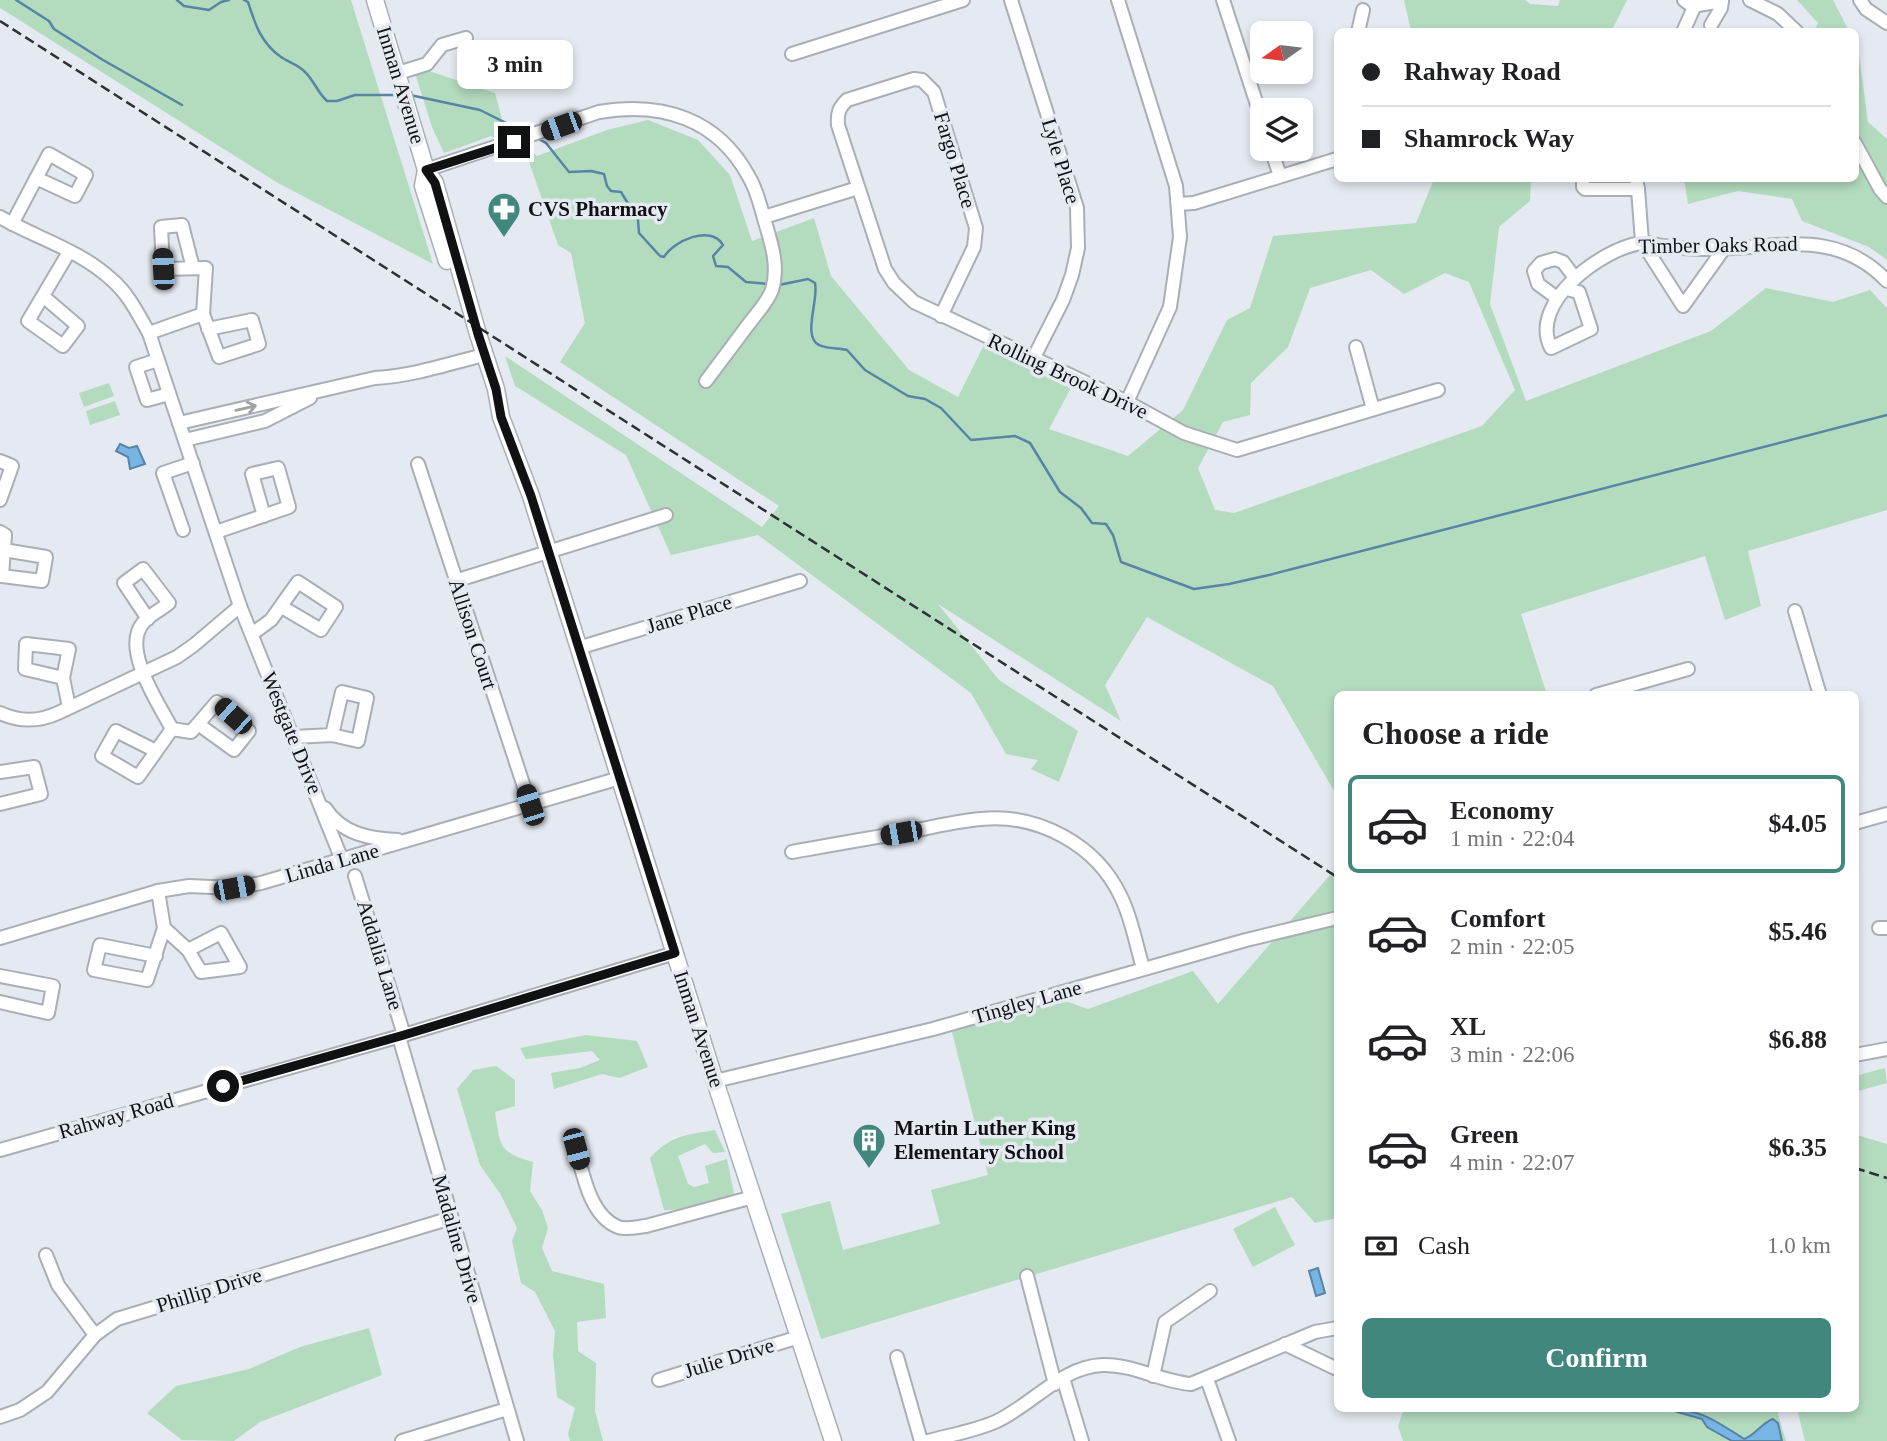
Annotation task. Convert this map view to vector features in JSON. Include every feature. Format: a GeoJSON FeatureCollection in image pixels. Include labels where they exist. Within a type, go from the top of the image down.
{"type":"FeatureCollection","features":[{"type":"Feature","properties":{"kind":"main road","name":"Inman Avenue"},"geometry":{"type":"LineString","coordinates":[[375,0],[426,170],[435,183],[496,389],[501,417],[548,552],[715,1080],[833,1441]]}},
{"type":"Feature","properties":{"kind":"main road","name":"Inman Avenue"},"geometry":{"type":"LineString","coordinates":[[426,170],[423,186],[476,357],[490,398],[501,417]]}},
{"type":"Feature","properties":{"kind":"street"},"geometry":{"type":"LineString","coordinates":[[792,54],[963,0]]}},
{"type":"Feature","properties":{"kind":"street","name":"Lyle Place"},"geometry":{"type":"LineString","coordinates":[[1010,0],[1078,218],[1078,248],[1072,275],[1063,300],[1032,359]]}},
{"type":"Feature","properties":{"kind":"street"},"geometry":{"type":"LineString","coordinates":[[1223,0],[1255,98]]}},
{"type":"Feature","properties":{"kind":"street"},"geometry":{"type":"LineString","coordinates":[[1684,28],[1690,3],[1722,0],[1712,25]]}},
{"type":"Feature","properties":{"kind":"street"},"geometry":{"type":"LineString","coordinates":[[1750,0],[1778,14],[1793,28]]}},
{"type":"Feature","properties":{"kind":"street"},"geometry":{"type":"LineString","coordinates":[[1860,0],[1866,9],[1887,23]]}},
{"type":"Feature","properties":{"kind":"street"},"geometry":{"type":"LineString","coordinates":[[1123,1],[1176,186],[1180,237],[1170,307],[1127,402]]}},
{"type":"Feature","properties":{"kind":"street"},"geometry":{"type":"LineString","coordinates":[[1359,28],[1363,10]]}},
{"type":"Feature","properties":{"kind":"street"},"geometry":{"type":"LineString","coordinates":[[398,73],[428,64],[442,45],[466,38]]}},
{"type":"Feature","properties":{"kind":"street","name":"Fargo Place"},"geometry":{"type":"LineString","coordinates":[[847,100],[914,79],[922,80],[934,92],[976,228],[971,257],[941,316]]}},
{"type":"Feature","properties":{"kind":"street","name":"Rolling Brook Drive"},"geometry":{"type":"LineString","coordinates":[[847,100],[837,115],[838,125],[885,269],[894,283],[914,302],[941,316],[1127,402],[1184,433],[1237,450],[1438,390]]}},
{"type":"Feature","properties":{"kind":"street"},"geometry":{"type":"LineString","coordinates":[[426,170],[599,112],[614,110],[657,110],[677,114],[716,135],[737,156],[751,179],[774,252],[773,284],[706,382]]}},
{"type":"Feature","properties":{"kind":"street"},"geometry":{"type":"LineString","coordinates":[[1859,150],[1887,197]]}},
{"type":"Feature","properties":{"kind":"street"},"geometry":{"type":"LineString","coordinates":[[1178,204],[1194,203],[1334,160]]}},
{"type":"Feature","properties":{"kind":"street"},"geometry":{"type":"LineString","coordinates":[[1275,161],[1280,176]]}},
{"type":"Feature","properties":{"kind":"street"},"geometry":{"type":"LineString","coordinates":[[6,221],[36,178]]}},
{"type":"Feature","properties":{"kind":"street"},"geometry":{"type":"LineString","coordinates":[[1583,182],[1585,189],[1637,184],[1642,242],[1683,306],[1723,250]]}},
{"type":"Feature","properties":{"kind":"street"},"geometry":{"type":"LineString","coordinates":[[764,217],[858,188]]}},
{"type":"Feature","properties":{"kind":"street","name":"Westgate Drive"},"geometry":{"type":"LineString","coordinates":[[6,221],[69,252],[112,279],[134,306],[149,333],[240,606],[342,860]]}},
{"type":"Feature","properties":{"kind":"street","name":"Timber Oaks Road"},"geometry":{"type":"LineString","coordinates":[[1575,278],[1563,262],[1555,259],[1541,263],[1534,271],[1538,284],[1562,293],[1593,264],[1619,250],[1642,242],[1691,249],[1723,250],[1800,243],[1824,246],[1855,257],[1878,271],[1887,281]]}},
{"type":"Feature","properties":{"kind":"street"},"geometry":{"type":"LineString","coordinates":[[44,297],[69,252]]}},
{"type":"Feature","properties":{"kind":"street"},"geometry":{"type":"LineString","coordinates":[[193,268],[206,268],[204,314],[208,329]]}},
{"type":"Feature","properties":{"kind":"street"},"geometry":{"type":"LineString","coordinates":[[149,333],[204,314]]}},
{"type":"Feature","properties":{"kind":"street"},"geometry":{"type":"LineString","coordinates":[[1356,346],[1373,409]]}},
{"type":"Feature","properties":{"kind":"street"},"geometry":{"type":"LineString","coordinates":[[179,423],[375,377],[398,377],[476,357]]}},
{"type":"Feature","properties":{"kind":"street"},"geometry":{"type":"LineString","coordinates":[[158,360],[136,367],[147,400],[169,394]]}},
{"type":"Feature","properties":{"kind":"street"},"geometry":{"type":"LineString","coordinates":[[185,440],[265,421],[322,391]]}},
{"type":"Feature","properties":{"kind":"street"},"geometry":{"type":"LineString","coordinates":[[0,461],[12,466],[2,492]]}},
{"type":"Feature","properties":{"kind":"street"},"geometry":{"type":"LineString","coordinates":[[183,530],[163,473],[193,463]]}},
{"type":"Feature","properties":{"kind":"street","name":"Allison Court"},"geometry":{"type":"LineString","coordinates":[[418,464],[530,805]]}},
{"type":"Feature","properties":{"kind":"street"},"geometry":{"type":"LineString","coordinates":[[455,581],[666,515]]}},
{"type":"Feature","properties":{"kind":"street"},"geometry":{"type":"LineString","coordinates":[[216,532],[264,516]]}},
{"type":"Feature","properties":{"kind":"street"},"geometry":{"type":"LineString","coordinates":[[0,532],[5,536],[4,550]]}},
{"type":"Feature","properties":{"kind":"street","name":"Jane Place"},"geometry":{"type":"LineString","coordinates":[[578,648],[800,581]]}},
{"type":"Feature","properties":{"kind":"street"},"geometry":{"type":"LineString","coordinates":[[0,713],[18,720],[50,717],[177,657],[240,606]]}},
{"type":"Feature","properties":{"kind":"street"},"geometry":{"type":"LineString","coordinates":[[252,634],[271,620],[282,607]]}},
{"type":"Feature","properties":{"kind":"street"},"geometry":{"type":"LineString","coordinates":[[1795,611],[1819,691]]}},
{"type":"Feature","properties":{"kind":"street"},"geometry":{"type":"LineString","coordinates":[[148,619],[142,624],[135,638],[142,672],[172,729]]}},
{"type":"Feature","properties":{"kind":"street"},"geometry":{"type":"LineString","coordinates":[[1610,691],[1688,669]]}},
{"type":"Feature","properties":{"kind":"street"},"geometry":{"type":"LineString","coordinates":[[63,678],[69,707]]}},
{"type":"Feature","properties":{"kind":"street"},"geometry":{"type":"LineString","coordinates":[[172,729],[191,732],[198,723]]}},
{"type":"Feature","properties":{"kind":"street"},"geometry":{"type":"LineString","coordinates":[[156,751],[172,729]]}},
{"type":"Feature","properties":{"kind":"street"},"geometry":{"type":"LineString","coordinates":[[294,737],[332,735]]}},
{"type":"Feature","properties":{"kind":"street"},"geometry":{"type":"LineString","coordinates":[[0,772],[34,767],[41,794],[0,804]]}},
{"type":"Feature","properties":{"kind":"street","name":"Linda Lane"},"geometry":{"type":"LineString","coordinates":[[0,938],[158,891],[188,886],[234,888],[342,860],[620,778]]}},
{"type":"Feature","properties":{"kind":"street"},"geometry":{"type":"LineString","coordinates":[[312,780],[327,811],[346,829],[375,839],[408,841]]}},
{"type":"Feature","properties":{"kind":"street"},"geometry":{"type":"LineString","coordinates":[[1859,819],[1887,814]]}},
{"type":"Feature","properties":{"kind":"street"},"geometry":{"type":"LineString","coordinates":[[792,852],[983,818],[1033,824],[1064,836],[1082,847],[1110,877],[1129,917],[1143,968]]}},
{"type":"Feature","properties":{"kind":"street","name":"Addalia Lane"},"geometry":{"type":"LineString","coordinates":[[355,876],[402,1036]]}},
{"type":"Feature","properties":{"kind":"street"},"geometry":{"type":"LineString","coordinates":[[156,956],[100,945],[94,970],[148,981],[156,956],[164,928],[158,891]]}},
{"type":"Feature","properties":{"kind":"street","name":"Tingley Lane"},"geometry":{"type":"LineString","coordinates":[[715,1080],[933,1029],[1143,968],[1334,919]]}},
{"type":"Feature","properties":{"kind":"street"},"geometry":{"type":"LineString","coordinates":[[164,928],[188,950]]}},
{"type":"Feature","properties":{"kind":"street","name":"Rahway Road"},"geometry":{"type":"LineString","coordinates":[[0,1150],[402,1036],[675,953]]}},
{"type":"Feature","properties":{"kind":"street"},"geometry":{"type":"LineString","coordinates":[[0,976],[53,986],[48,1013],[0,1002]]}},
{"type":"Feature","properties":{"kind":"street","name":"Madaline Drive"},"geometry":{"type":"LineString","coordinates":[[402,1036],[451,1218],[517,1441]]}},
{"type":"Feature","properties":{"kind":"street"},"geometry":{"type":"LineString","coordinates":[[1859,1054],[1887,1049]]}},
{"type":"Feature","properties":{"kind":"street"},"geometry":{"type":"LineString","coordinates":[[576,1149],[596,1206],[617,1227],[646,1226],[753,1197]]}},
{"type":"Feature","properties":{"kind":"street","name":"Phillip Drive"},"geometry":{"type":"LineString","coordinates":[[0,1417],[20,1410],[47,1392],[95,1335],[117,1319],[451,1218]]}},
{"type":"Feature","properties":{"kind":"street"},"geometry":{"type":"LineString","coordinates":[[46,1255],[58,1285],[95,1335]]}},
{"type":"Feature","properties":{"kind":"street"},"geometry":{"type":"LineString","coordinates":[[1027,1276],[1059,1381],[1082,1441]]}},
{"type":"Feature","properties":{"kind":"street"},"geometry":{"type":"LineString","coordinates":[[1153,1376],[1165,1322],[1210,1291]]}},
{"type":"Feature","properties":{"kind":"street"},"geometry":{"type":"LineString","coordinates":[[928,1441],[993,1423],[1020,1409],[1059,1381],[1085,1369],[1103,1365],[1175,1383],[1191,1384],[1315,1332],[1334,1329]]}},
{"type":"Feature","properties":{"kind":"street","name":"Julie Drive"},"geometry":{"type":"LineString","coordinates":[[659,1380],[799,1337]]}},
{"type":"Feature","properties":{"kind":"street"},"geometry":{"type":"LineString","coordinates":[[1285,1344],[1334,1368]]}},
{"type":"Feature","properties":{"kind":"street"},"geometry":{"type":"LineString","coordinates":[[897,1357],[921,1441]]}},
{"type":"Feature","properties":{"kind":"street"},"geometry":{"type":"LineString","coordinates":[[1207,1379],[1229,1441]]}},
{"type":"Feature","properties":{"kind":"street"},"geometry":{"type":"LineString","coordinates":[[402,1441],[507,1409]]}},
{"type":"Feature","properties":{"kind":"green space"},"geometry":{"type":"Polygon","coordinates":[[[0,0],[351,0],[433,264],[278,183],[0,8],[0,0]]]}},
{"type":"Feature","properties":{"kind":"green space"},"geometry":{"type":"Polygon","coordinates":[[[1404,0],[1525,0],[1530,4],[1558,6],[1560,0],[1627,0],[1613,28],[1410,28],[1404,0]]]}},
{"type":"Feature","properties":{"kind":"green space"},"geometry":{"type":"Polygon","coordinates":[[[1797,0],[1833,0],[1847,28],[1816,28],[1818,23],[1797,0]]]}},
{"type":"Feature","properties":{"kind":"green space"},"geometry":{"type":"Polygon","coordinates":[[[1859,55],[1868,122],[1887,139],[1887,260],[1869,247],[1802,221],[1792,199],[1738,191],[1688,204],[1684,182],[1859,182],[1859,55]]]}},
{"type":"Feature","properties":{"kind":"green space"},"geometry":{"type":"Polygon","coordinates":[[[426,70],[495,93],[505,131],[537,156],[607,130],[648,120],[698,140],[730,175],[752,241],[814,218],[831,276],[909,370],[958,397],[984,345],[1071,388],[1049,429],[1128,456],[1183,410],[1227,320],[1250,308],[1273,236],[1416,223],[1433,182],[1531,182],[1530,201],[1499,227],[1490,304],[1526,401],[1711,331],[1766,288],[1833,302],[1870,290],[1887,308],[1887,510],[1748,551],[1761,606],[1725,620],[1705,556],[1521,614],[1546,691],[1334,691],[1334,791],[1273,686],[1147,617],[1105,685],[1121,721],[938,604],[999,680],[1078,731],[1059,782],[1031,769],[1038,760],[1006,754],[971,693],[758,535],[671,555],[626,455],[515,386],[505,356],[762,527],[779,506],[560,362],[585,323],[571,253],[558,245],[528,159],[491,136],[444,153],[432,127],[415,73],[426,70]],[[1371,270],[1310,288],[1288,347],[1251,383],[1250,415],[1223,422],[1198,468],[1215,510],[1234,513],[1482,426],[1515,390],[1469,282],[1445,273],[1404,294],[1371,270]]]}},
{"type":"Feature","properties":{"kind":"green space"},"geometry":{"type":"Polygon","coordinates":[[[109,383],[114,396],[84,407],[79,393],[109,383]]]}},
{"type":"Feature","properties":{"kind":"green space"},"geometry":{"type":"Polygon","coordinates":[[[115,401],[120,415],[90,425],[86,411],[115,401]]]}},
{"type":"Feature","properties":{"kind":"green space"},"geometry":{"type":"Polygon","coordinates":[[[1334,870],[1334,1219],[1315,1223],[1292,1197],[821,1339],[781,1214],[830,1201],[843,1250],[940,1224],[931,1190],[988,1175],[950,1024],[1065,1001],[1088,1009],[1193,971],[1218,1004],[1334,870]]]}},
{"type":"Feature","properties":{"kind":"green space"},"geometry":{"type":"Polygon","coordinates":[[[586,1035],[637,1041],[648,1067],[619,1078],[602,1074],[554,1089],[551,1073],[580,1068],[600,1060],[592,1051],[526,1059],[520,1048],[586,1035]]]}},
{"type":"Feature","properties":{"kind":"green space"},"geometry":{"type":"Polygon","coordinates":[[[496,1066],[515,1080],[515,1106],[495,1112],[500,1140],[513,1155],[533,1162],[530,1191],[542,1210],[548,1228],[542,1248],[552,1271],[604,1284],[606,1318],[577,1322],[578,1351],[596,1363],[595,1411],[603,1441],[570,1441],[568,1434],[575,1408],[557,1397],[553,1355],[555,1331],[535,1292],[521,1283],[512,1241],[517,1228],[501,1195],[480,1165],[457,1089],[473,1070],[496,1066]]]}},
{"type":"Feature","properties":{"kind":"green space"},"geometry":{"type":"Polygon","coordinates":[[[1885,1068],[1887,1083],[1859,1091],[1859,1075],[1885,1068]]]}},
{"type":"Feature","properties":{"kind":"green space"},"geometry":{"type":"Polygon","coordinates":[[[715,1130],[725,1152],[713,1153],[705,1144],[678,1156],[688,1184],[694,1187],[709,1183],[705,1166],[727,1159],[734,1194],[692,1209],[664,1210],[650,1158],[672,1140],[715,1130]]]}},
{"type":"Feature","properties":{"kind":"green space"},"geometry":{"type":"Polygon","coordinates":[[[1859,1136],[1887,1144],[1887,1441],[1805,1441],[1798,1412],[1859,1412],[1859,1136]]]}},
{"type":"Feature","properties":{"kind":"green space"},"geometry":{"type":"Polygon","coordinates":[[[1275,1207],[1295,1245],[1253,1267],[1233,1229],[1275,1207]]]}},
{"type":"Feature","properties":{"kind":"green space"},"geometry":{"type":"Polygon","coordinates":[[[369,1328],[382,1375],[260,1422],[234,1441],[182,1440],[147,1413],[176,1386],[249,1369],[300,1347],[369,1328]]]}},
{"type":"Feature","properties":{"kind":"green space"},"geometry":{"type":"Polygon","coordinates":[[[1403,1412],[1779,1412],[1786,1441],[1403,1441],[1398,1426],[1403,1412]]]}},
{"type":"Feature","properties":{"kind":"water"},"geometry":{"type":"Polygon","coordinates":[[[120,444],[129,448],[137,446],[145,464],[130,469],[128,457],[116,451],[120,444]]]}},
{"type":"Feature","properties":{"kind":"water"},"geometry":{"type":"Polygon","coordinates":[[[1318,1268],[1325,1293],[1316,1296],[1309,1271],[1318,1268]]]}},
{"type":"Feature","properties":{"kind":"water"},"geometry":{"type":"Polygon","coordinates":[[[1678,1412],[1699,1414],[1744,1439],[1773,1419],[1778,1423],[1782,1441],[1732,1441],[1707,1427],[1702,1419],[1678,1412]]]}},
{"type":"Feature","properties":{"kind":"waterway"},"geometry":{"type":"LineString","coordinates":[[16,0],[49,21],[54,29],[103,60],[182,105]]}},
{"type":"Feature","properties":{"kind":"waterway"},"geometry":{"type":"LineString","coordinates":[[177,0],[184,6],[209,10],[229,0]]}},
{"type":"Feature","properties":{"kind":"waterway"},"geometry":{"type":"LineString","coordinates":[[244,0],[248,2],[256,25],[268,46],[304,71],[327,101],[355,95],[397,95]]}},
{"type":"Feature","properties":{"kind":"waterway"},"geometry":{"type":"LineString","coordinates":[[410,95],[480,110],[526,133]]}},
{"type":"Feature","properties":{"kind":"waterway"},"geometry":{"type":"LineString","coordinates":[[535,137],[546,143],[569,172],[591,171],[604,174],[607,186],[611,191],[621,192],[638,220],[639,233],[660,256],[664,257],[675,245],[692,237],[710,236],[723,245],[713,256],[716,266],[728,267],[746,282],[769,284]]}},
{"type":"Feature","properties":{"kind":"waterway"},"geometry":{"type":"LineString","coordinates":[[779,285],[808,279],[815,283],[811,326],[814,341],[819,345],[847,350],[865,370],[908,396],[925,399],[941,408],[971,440],[1015,436],[1030,443],[1060,492],[1081,508],[1092,523],[1106,524],[1113,535],[1121,562],[1194,589],[1269,575],[1887,415]]}},
{"type":"Feature","properties":{"kind":"railway"},"geometry":{"type":"LineString","coordinates":[[0,21],[1334,875]]}},
{"type":"Feature","properties":{"kind":"railway"},"geometry":{"type":"LineString","coordinates":[[1859,1169],[1887,1178]]}},
{"type":"Feature","properties":{"kind":"place","name":"CVS Pharmacy"},"geometry":{"type":"Point","coordinates":[504,239]}},
{"type":"Feature","properties":{"kind":"place","name":"Martin Luther King Elementary School"},"geometry":{"type":"Point","coordinates":[869,1170]}},
{"type":"Feature","properties":{"kind":"route"},"geometry":{"type":"LineString","coordinates":[[223,1086],[404,1035],[675,953],[531,496],[501,417],[496,389],[435,183],[426,170],[514,142]]}}]}
